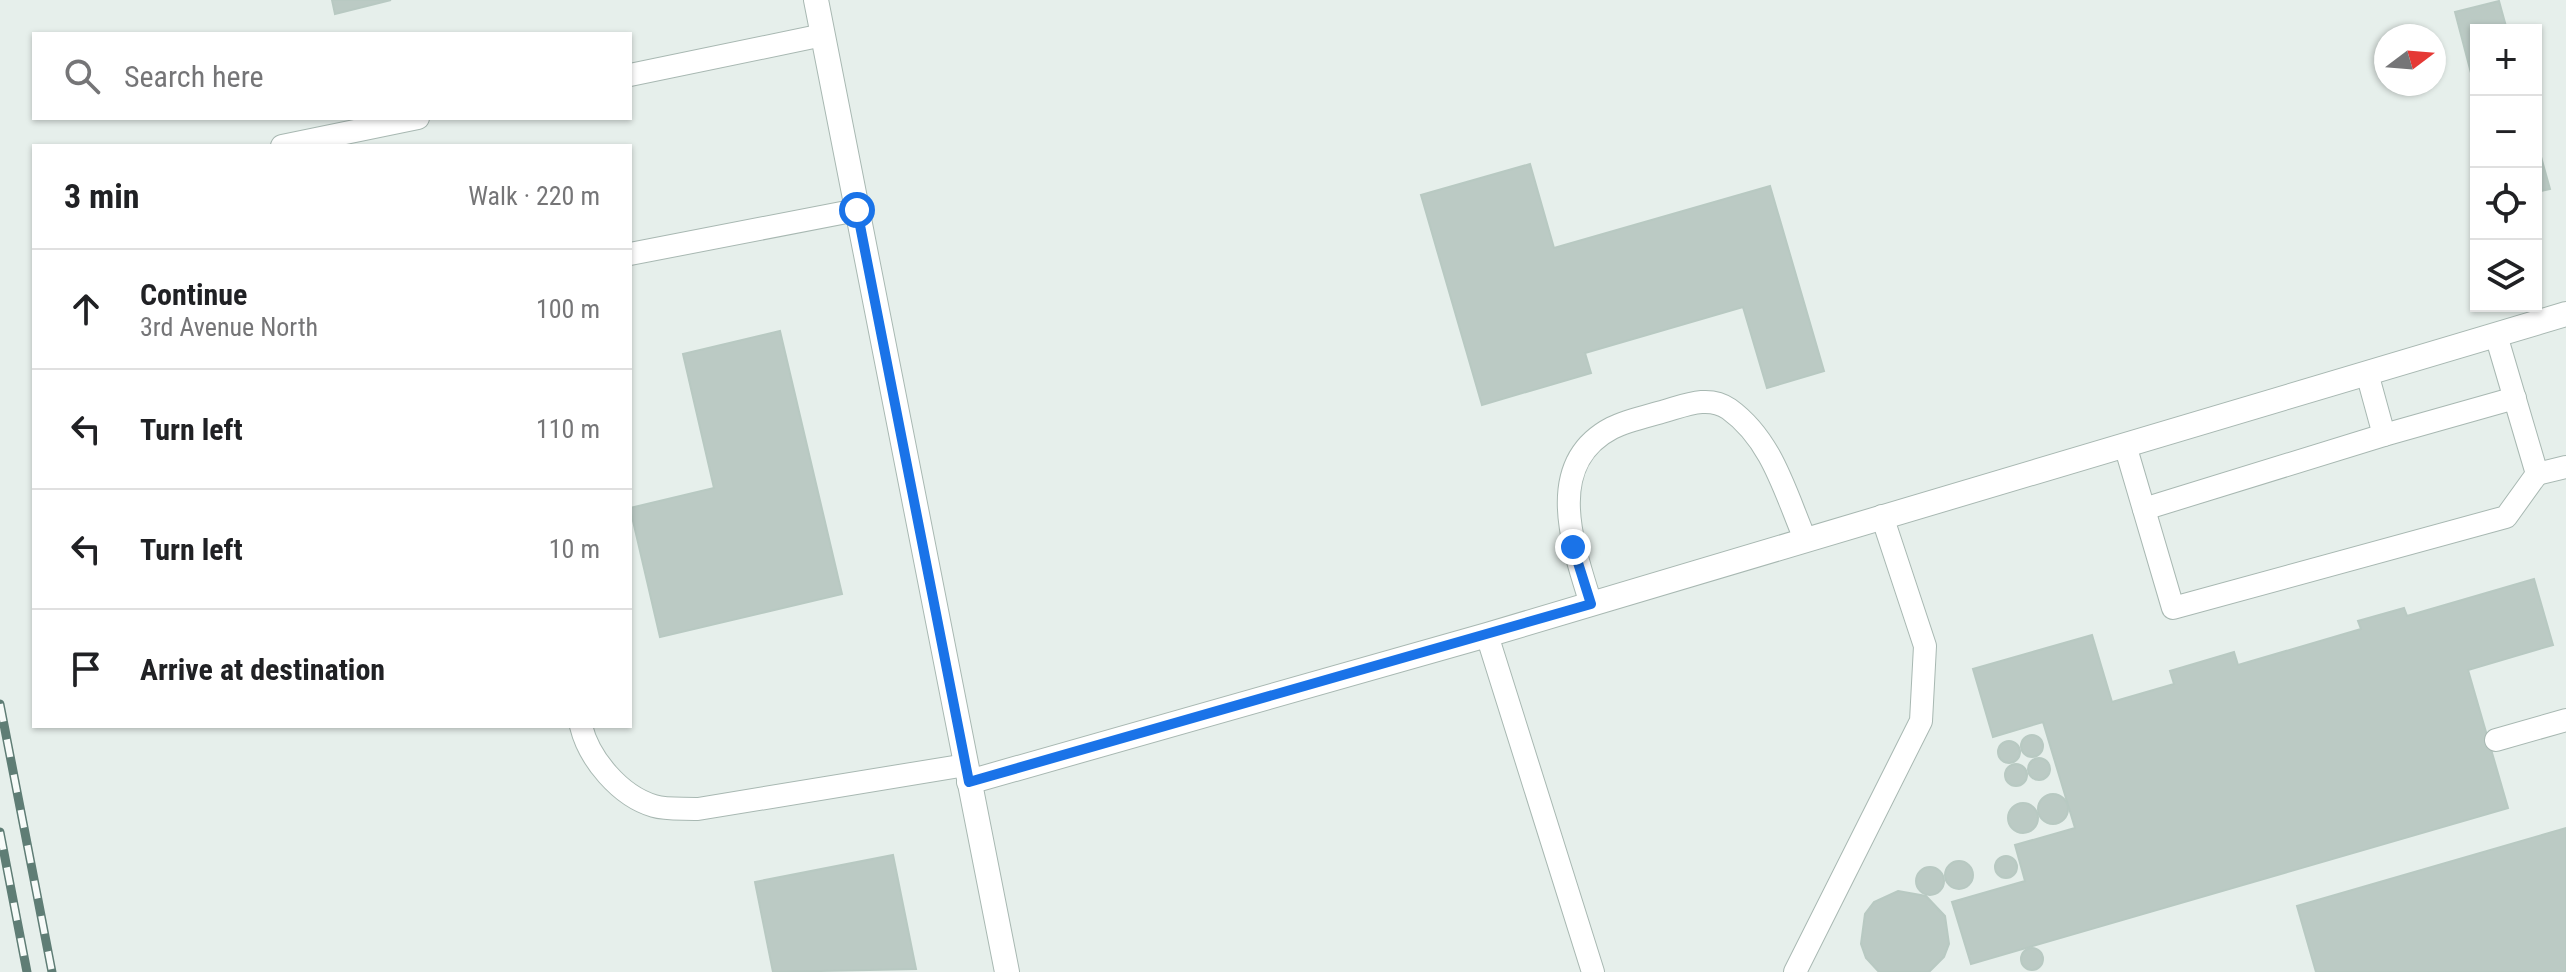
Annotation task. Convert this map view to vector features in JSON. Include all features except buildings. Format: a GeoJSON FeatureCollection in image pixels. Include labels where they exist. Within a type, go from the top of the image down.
{"type":"FeatureCollection","features":[{"type":"Feature","properties":{"kind":"street"},"geometry":{"type":"LineString","coordinates":[[816,0],[1007,972]]}},
{"type":"Feature","properties":{"kind":"street"},"geometry":{"type":"LineString","coordinates":[[967,774],[1487,635],[2566,314]]}},
{"type":"Feature","properties":{"kind":"lane"},"geometry":{"type":"LineString","coordinates":[[632,75],[823,35]]}},
{"type":"Feature","properties":{"kind":"lane"},"geometry":{"type":"LineString","coordinates":[[292,144],[408,120]]}},
{"type":"Feature","properties":{"kind":"lane"},"geometry":{"type":"LineString","coordinates":[[632,254],[857,210]]}},
{"type":"Feature","properties":{"kind":"lane"},"geometry":{"type":"LineString","coordinates":[[2496,335],[2537,474]]}},
{"type":"Feature","properties":{"kind":"lane"},"geometry":{"type":"LineString","coordinates":[[2367,373],[2384,435]]}},
{"type":"Feature","properties":{"kind":"lane"},"geometry":{"type":"LineString","coordinates":[[2144,509],[2515,398]]}},
{"type":"Feature","properties":{"kind":"lane"},"geometry":{"type":"LineString","coordinates":[[1591,604],[1573,547],[1568,496],[1570,473],[1588,445],[1613,428],[1648,416],[1701,400],[1727,408],[1765,444],[1805,539]]}},
{"type":"Feature","properties":{"kind":"lane"},"geometry":{"type":"LineString","coordinates":[[2125,445],[2173,608],[2506,517],[2537,474],[2566,467]]}},
{"type":"Feature","properties":{"kind":"lane"},"geometry":{"type":"LineString","coordinates":[[1795,972],[1921,721],[1925,646],[1882,516]]}},
{"type":"Feature","properties":{"kind":"lane"},"geometry":{"type":"LineString","coordinates":[[1487,635],[1593,972]]}},
{"type":"Feature","properties":{"kind":"lane"},"geometry":{"type":"LineString","coordinates":[[2496,740],[2566,720]]}},
{"type":"Feature","properties":{"kind":"lane"},"geometry":{"type":"LineString","coordinates":[[581,728],[585,745],[621,788],[654,806],[698,809],[967,774]]}},
{"type":"Feature","properties":{"kind":"railway"},"geometry":{"type":"LineString","coordinates":[[0,704],[52,972]]}},
{"type":"Feature","properties":{"kind":"railway"},"geometry":{"type":"LineString","coordinates":[[0,832],[27,972]]}},
{"type":"Feature","properties":{"kind":"route"},"geometry":{"type":"LineString","coordinates":[[857,210],[969,782],[1591,604],[1573,547]]}}]}
